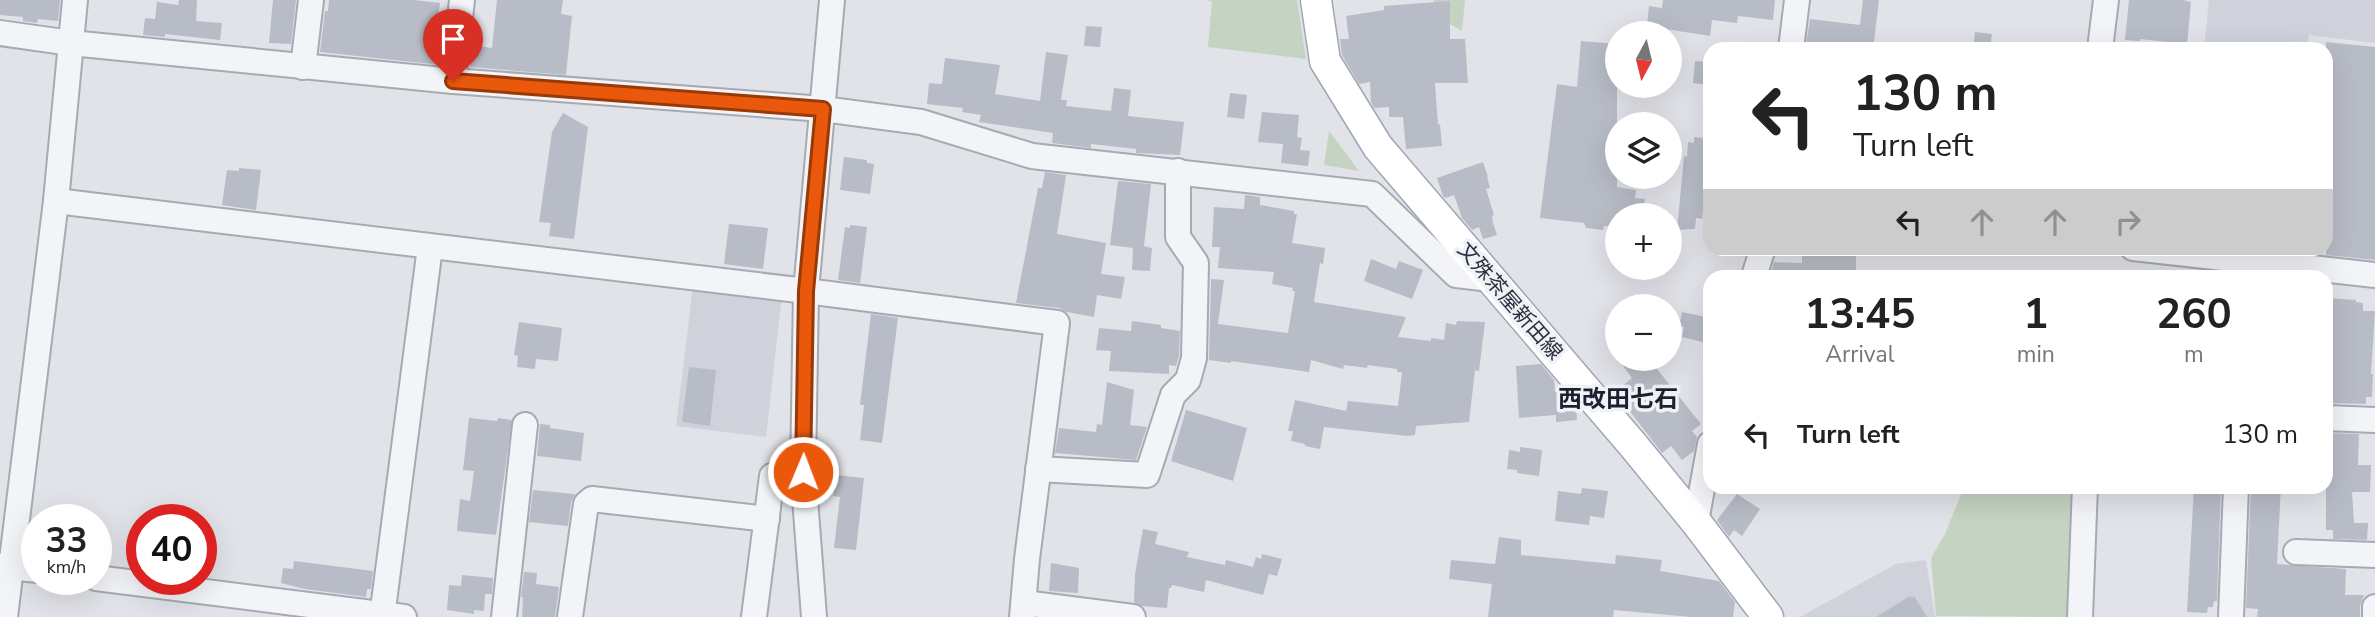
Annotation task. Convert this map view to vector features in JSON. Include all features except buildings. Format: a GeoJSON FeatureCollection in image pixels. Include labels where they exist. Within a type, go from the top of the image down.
{"type":"FeatureCollection","features":[{"type":"Feature","properties":{"kind":"main road","name":"文殊茶屋新田線"},"geometry":{"type":"LineString","coordinates":[[1316,0],[1325,61],[1378,147],[1696,522],[1768,617]]}},
{"type":"Feature","properties":{"kind":"street"},"geometry":{"type":"LineString","coordinates":[[5,617],[5,566],[56,201],[75,0]]}},
{"type":"Feature","properties":{"kind":"street"},"geometry":{"type":"LineString","coordinates":[[303,67],[311,0]]}},
{"type":"Feature","properties":{"kind":"street"},"geometry":{"type":"LineString","coordinates":[[453,81],[462,0]]}},
{"type":"Feature","properties":{"kind":"street"},"geometry":{"type":"LineString","coordinates":[[814,617],[803,472],[806,291],[831,0]]}},
{"type":"Feature","properties":{"kind":"street"},"geometry":{"type":"LineString","coordinates":[[1792,42],[1797,0]]}},
{"type":"Feature","properties":{"kind":"street"},"geometry":{"type":"LineString","coordinates":[[2101,42],[2106,0]]}},
{"type":"Feature","properties":{"kind":"street"},"geometry":{"type":"LineString","coordinates":[[0,33],[71,43],[453,81],[823,109],[921,122],[1032,156],[1372,194],[1456,275],[1491,279]]}},
{"type":"Feature","properties":{"kind":"street"},"geometry":{"type":"LineString","coordinates":[[1038,469],[1147,475],[1173,395],[1188,380],[1194,358],[1196,263],[1178,237],[1178,171]]}},
{"type":"Feature","properties":{"kind":"street"},"geometry":{"type":"LineString","coordinates":[[56,201],[1057,323],[1023,610],[1133,617]]}},
{"type":"Feature","properties":{"kind":"street"},"geometry":{"type":"LineString","coordinates":[[112,580],[390,616],[430,247]]}},
{"type":"Feature","properties":{"kind":"street"},"geometry":{"type":"LineString","coordinates":[[2205,256],[2330,270]]}},
{"type":"Feature","properties":{"kind":"street"},"geometry":{"type":"LineString","coordinates":[[2333,270],[2375,275]]}},
{"type":"Feature","properties":{"kind":"street"},"geometry":{"type":"LineString","coordinates":[[2333,418],[2375,420]]}},
{"type":"Feature","properties":{"kind":"street"},"geometry":{"type":"LineString","coordinates":[[504,617],[525,425]]}},
{"type":"Feature","properties":{"kind":"street"},"geometry":{"type":"LineString","coordinates":[[754,617],[772,476],[803,472]]}},
{"type":"Feature","properties":{"kind":"street"},"geometry":{"type":"LineString","coordinates":[[1696,522],[1703,483]]}},
{"type":"Feature","properties":{"kind":"street"},"geometry":{"type":"LineString","coordinates":[[2080,617],[2085,494]]}},
{"type":"Feature","properties":{"kind":"street"},"geometry":{"type":"LineString","coordinates":[[2231,617],[2236,494]]}},
{"type":"Feature","properties":{"kind":"street"},"geometry":{"type":"LineString","coordinates":[[570,617],[586,504],[592,499],[766,519]]}},
{"type":"Feature","properties":{"kind":"street"},"geometry":{"type":"LineString","coordinates":[[2296,552],[2375,555]]}},
{"type":"Feature","properties":{"kind":"street"},"geometry":{"type":"LineString","coordinates":[[2375,607],[2375,617]]}},
{"type":"Feature","properties":{"kind":"shaded area"},"geometry":{"type":"Polygon","coordinates":[[[2209,0],[2375,0],[2375,43],[2309,35],[2308,42],[2205,42],[2209,0]]]}},
{"type":"Feature","properties":{"kind":"shaded area"},"geometry":{"type":"Polygon","coordinates":[[[693,286],[782,296],[766,437],[676,426],[693,286]]]}},
{"type":"Feature","properties":{"kind":"shaded area"},"geometry":{"type":"Polygon","coordinates":[[[1926,560],[1935,617],[1800,617],[1896,564],[1926,560]]]}},
{"type":"Feature","properties":{"kind":"green space"},"geometry":{"type":"Polygon","coordinates":[[[1204,0],[1297,0],[1306,59],[1208,47],[1212,1],[1204,0]]]}},
{"type":"Feature","properties":{"kind":"green space"},"geometry":{"type":"Polygon","coordinates":[[[1433,0],[1465,0],[1462,31],[1441,19],[1433,0]]]}},
{"type":"Feature","properties":{"kind":"green space"},"geometry":{"type":"Polygon","coordinates":[[[1329,131],[1359,171],[1324,165],[1329,131]]]}},
{"type":"Feature","properties":{"kind":"green space"},"geometry":{"type":"Polygon","coordinates":[[[1961,494],[2079,494],[2074,617],[1936,616],[1931,558],[1945,534],[1961,494]]]}},
{"type":"Feature","properties":{"kind":"district","name":"西改田七石"},"geometry":{"type":"Point","coordinates":[1618,399]}},
{"type":"Feature","properties":{"kind":"route"},"geometry":{"type":"LineString","coordinates":[[453,81],[823,109],[806,291],[803,472]]}}]}
